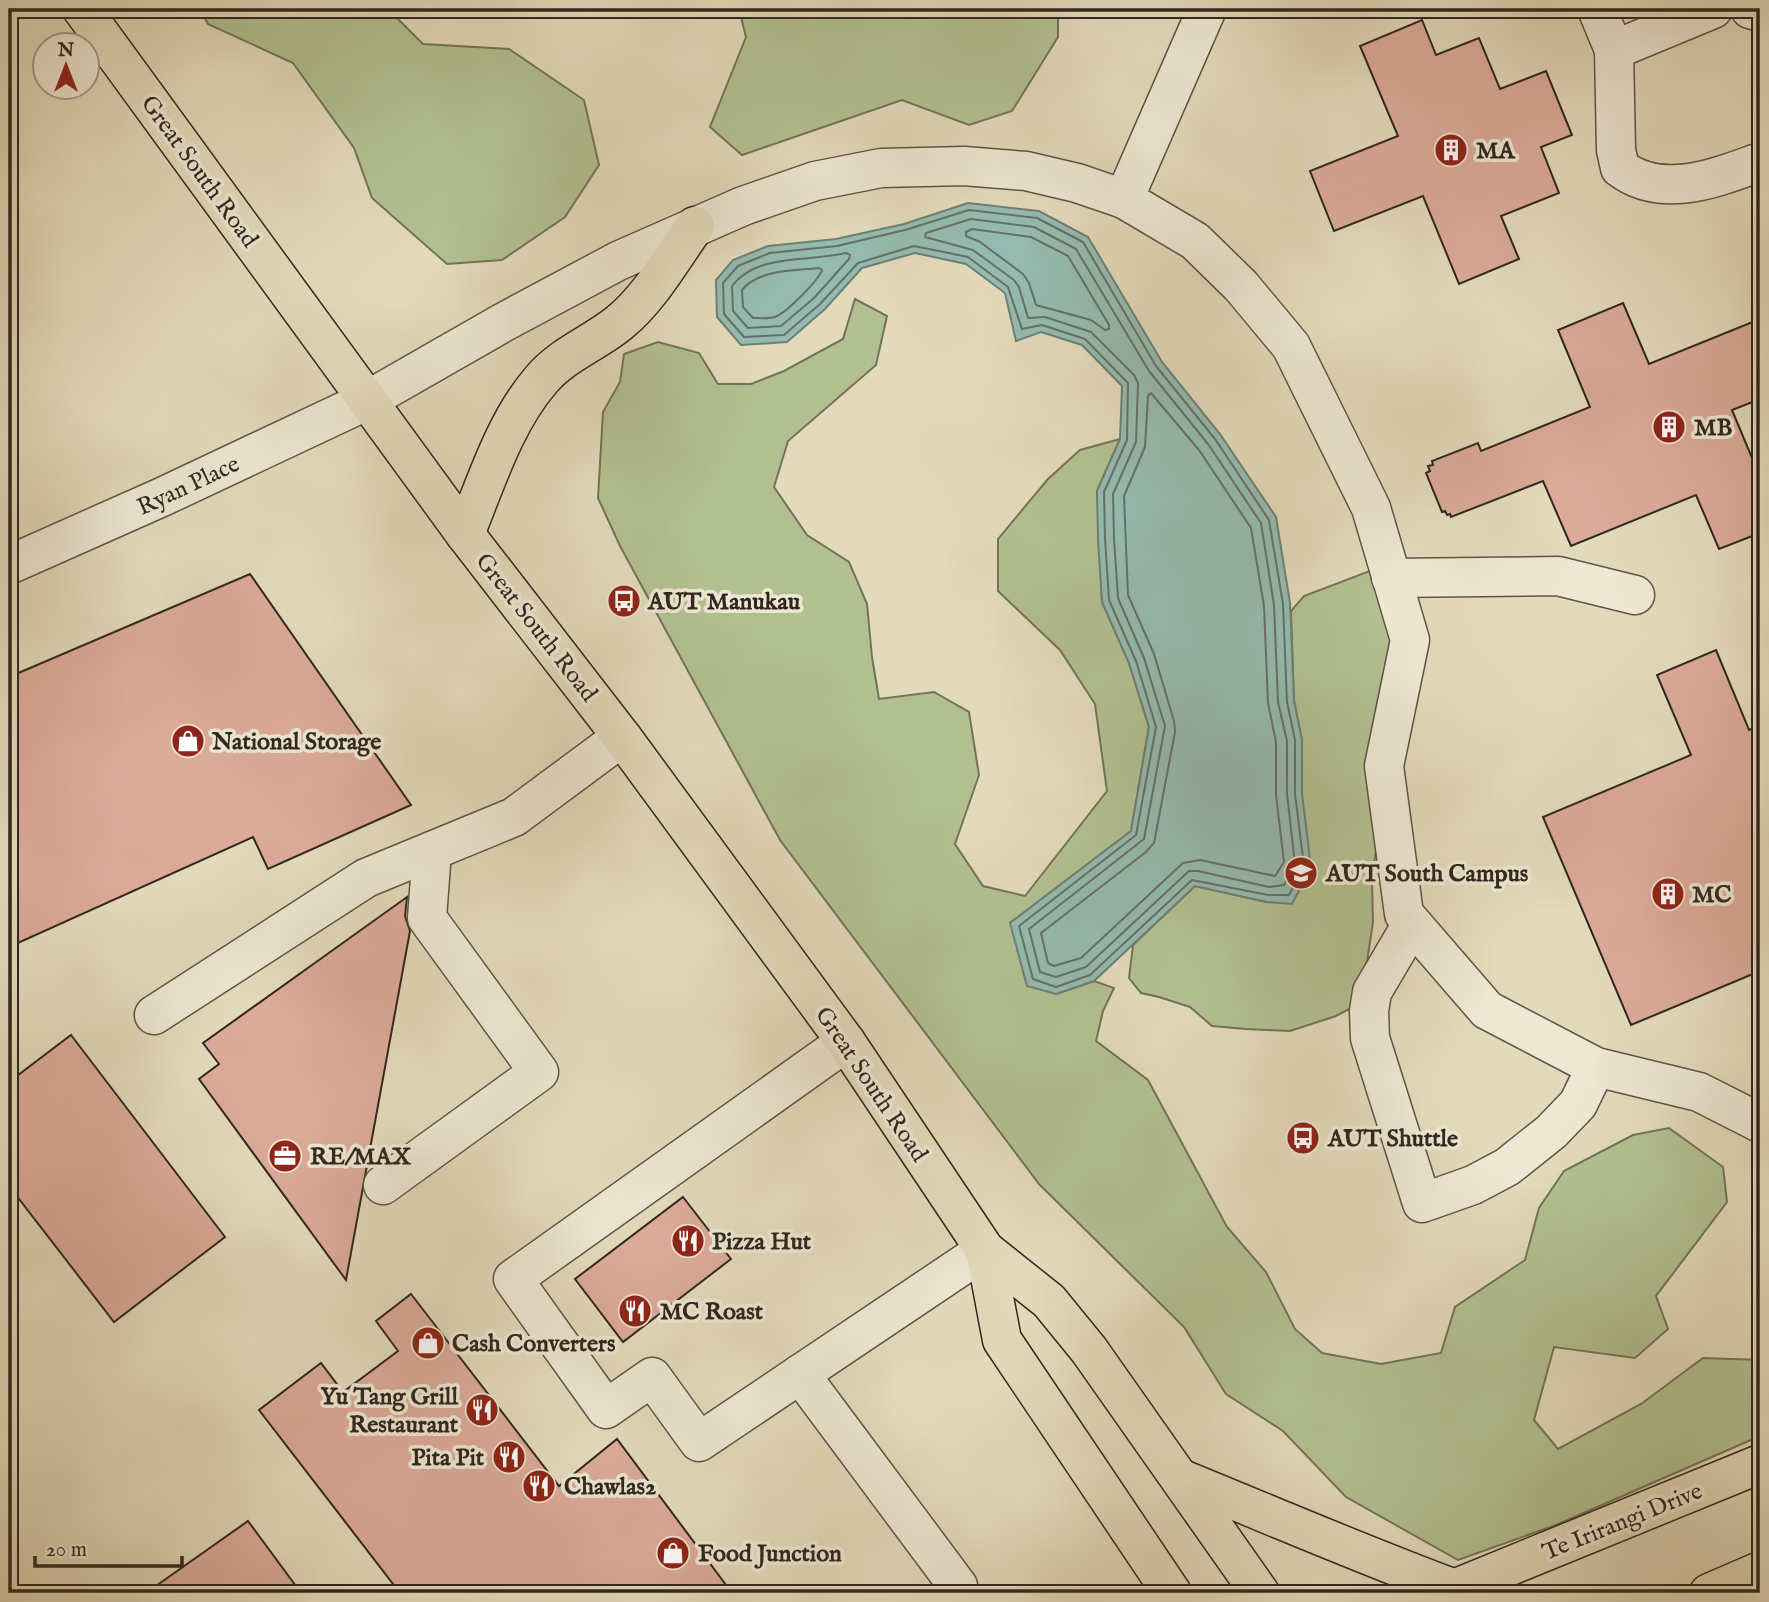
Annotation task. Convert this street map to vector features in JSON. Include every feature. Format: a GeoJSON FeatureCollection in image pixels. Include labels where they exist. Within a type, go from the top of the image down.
{"type":"FeatureCollection","features":[{"type":"Feature","properties":{"kind":"main road","name":"Great South Road"},"geometry":{"type":"LineString","coordinates":[[82,9],[366,401],[622,737],[846,1042],[985,1251],[1049,1301],[1089,1350],[1260,1593]]}},
{"type":"Feature","properties":{"kind":"main road"},"geometry":{"type":"LineString","coordinates":[[465,534],[503,443],[522,407],[540,381],[565,356],[619,323],[644,297],[695,226]]}},
{"type":"Feature","properties":{"kind":"main road","name":"Great South Road"},"geometry":{"type":"LineString","coordinates":[[985,1251],[1002,1340],[1143,1576],[1172,1593]]}},
{"type":"Feature","properties":{"kind":"main road","name":"Te Irirangi Drive"},"geometry":{"type":"LineString","coordinates":[[1449,1591],[1760,1464]]}},
{"type":"Feature","properties":{"kind":"main road"},"geometry":{"type":"LineString","coordinates":[[1182,1479],[1353,1548],[1449,1591]]}},
{"type":"Feature","properties":{"kind":"main road"},"geometry":{"type":"LineString","coordinates":[[1709,1593],[1760,1572]]}},
{"type":"Feature","properties":{"kind":"street"},"geometry":{"type":"LineString","coordinates":[[1597,9],[1614,50],[1616,150],[1620,167],[1629,175],[1667,185],[1718,177],[1760,162]]}},
{"type":"Feature","properties":{"kind":"street"},"geometry":{"type":"LineString","coordinates":[[1614,50],[1713,9]]}},
{"type":"Feature","properties":{"kind":"street"},"geometry":{"type":"LineString","coordinates":[[1750,9],[1760,12]]}},
{"type":"Feature","properties":{"kind":"street"},"geometry":{"type":"LineString","coordinates":[[1124,199],[1197,18]]}},
{"type":"Feature","properties":{"kind":"street","name":"Ryan Place"},"geometry":{"type":"LineString","coordinates":[[9,565],[174,492],[366,401],[618,261],[743,206],[815,181],[881,167],[964,166],[1026,171],[1077,183],[1124,199],[1195,241],[1241,286],[1291,346],[1371,508],[1410,640],[1384,766],[1404,914],[1412,924]]}},
{"type":"Feature","properties":{"kind":"street"},"geometry":{"type":"LineString","coordinates":[[1391,578],[1558,576],[1635,595]]}},
{"type":"Feature","properties":{"kind":"street"},"geometry":{"type":"LineString","coordinates":[[154,1014],[366,878],[514,817],[622,737]]}},
{"type":"Feature","properties":{"kind":"street"},"geometry":{"type":"LineString","coordinates":[[383,1185],[539,1072],[427,918],[432,851]]}},
{"type":"Feature","properties":{"kind":"street"},"geometry":{"type":"LineString","coordinates":[[1596,1067],[1578,1104],[1551,1132],[1507,1167],[1473,1185],[1422,1203],[1370,1038],[1371,992],[1412,924],[1487,1010],[1596,1067],[1699,1092],[1760,1123]]}},
{"type":"Feature","properties":{"kind":"street"},"geometry":{"type":"LineString","coordinates":[[846,1042],[513,1279],[606,1409],[652,1377],[699,1442],[985,1251]]}},
{"type":"Feature","properties":{"kind":"street"},"geometry":{"type":"LineString","coordinates":[[800,1374],[958,1586],[958,1593]]}},
{"type":"Feature","properties":{"kind":"green space"},"geometry":{"type":"Polygon","coordinates":[[[200,9],[388,9],[423,44],[509,49],[584,100],[599,165],[565,217],[502,260],[447,264],[372,198],[354,148],[293,63],[208,24],[200,9]]]}},
{"type":"Feature","properties":{"kind":"green space"},"geometry":{"type":"Polygon","coordinates":[[[739,9],[1058,9],[1058,37],[1012,111],[969,125],[902,100],[742,155],[710,127],[746,37],[739,9]]]}},
{"type":"Feature","properties":{"kind":"green space"},"geometry":{"type":"Polygon","coordinates":[[[855,299],[887,316],[876,365],[788,441],[774,487],[807,535],[849,562],[867,604],[879,699],[934,692],[969,712],[979,775],[955,844],[983,886],[1025,896],[1107,791],[1095,704],[1060,650],[998,591],[998,539],[1048,479],[1080,450],[1120,439],[1097,491],[1102,602],[1129,663],[1149,727],[1131,831],[1010,923],[1056,994],[1094,981],[1114,988],[1103,1011],[1096,1041],[1148,1080],[1227,1227],[1266,1272],[1295,1329],[1322,1353],[1381,1364],[1441,1353],[1455,1307],[1525,1260],[1539,1208],[1564,1171],[1633,1135],[1669,1128],[1723,1167],[1727,1202],[1656,1296],[1668,1329],[1635,1358],[1554,1347],[1534,1420],[1558,1449],[1641,1404],[1703,1358],[1760,1360],[1760,1436],[1556,1525],[1458,1560],[1346,1497],[1283,1431],[1226,1394],[1184,1327],[1039,1184],[780,840],[620,546],[598,498],[603,412],[620,382],[624,354],[658,342],[699,353],[718,384],[751,384],[784,371],[843,339],[855,299]]]}},
{"type":"Feature","properties":{"kind":"green space"},"geometry":{"type":"Polygon","coordinates":[[[1380,567],[1394,648],[1372,880],[1373,922],[1365,975],[1353,1007],[1336,1016],[1290,1031],[1212,1026],[1190,1007],[1141,993],[1129,978],[1133,945],[1195,886],[1267,902],[1302,793],[1302,740],[1294,701],[1291,611],[1304,596],[1380,567]]]}},
{"type":"Feature","properties":{"kind":"water"},"geometry":{"type":"Polygon","coordinates":[[[968,203],[1039,211],[1088,237],[1162,362],[1220,434],[1276,517],[1290,603],[1294,701],[1302,740],[1302,793],[1311,868],[1292,904],[1267,902],[1195,886],[1094,981],[1056,994],[1027,986],[1010,923],[1131,831],[1149,727],[1129,663],[1102,602],[1097,491],[1120,439],[1122,386],[1082,345],[1041,332],[1016,341],[1005,293],[966,264],[915,253],[862,268],[825,309],[787,342],[741,345],[717,317],[716,280],[733,260],[768,246],[836,239],[904,224],[968,203]]]}},
{"type":"Feature","properties":{"kind":"building","name":"MA"},"geometry":{"type":"Polygon","coordinates":[[[1422,20],[1436,55],[1479,38],[1500,89],[1546,71],[1572,135],[1541,147],[1559,193],[1501,216],[1519,259],[1459,284],[1423,196],[1334,231],[1310,171],[1398,136],[1360,46],[1422,20]]]}},
{"type":"Feature","properties":{"kind":"building","name":"MB"},"geometry":{"type":"Polygon","coordinates":[[[1623,303],[1649,364],[1760,319],[1760,399],[1732,410],[1760,477],[1760,533],[1719,549],[1696,495],[1571,546],[1543,481],[1451,517],[1445,511],[1442,512],[1426,473],[1430,471],[1428,466],[1433,465],[1432,461],[1478,443],[1481,451],[1590,407],[1558,330],[1623,303]]]}},
{"type":"Feature","properties":{"kind":"building","name":"National Storage"},"geometry":{"type":"Polygon","coordinates":[[[250,574],[411,805],[268,869],[253,837],[9,947],[9,677],[250,574]]]}},
{"type":"Feature","properties":{"kind":"building","name":"MC"},"geometry":{"type":"Polygon","coordinates":[[[1716,650],[1749,730],[1760,725],[1760,971],[1631,1025],[1543,817],[1691,755],[1657,675],[1716,650]]]}},
{"type":"Feature","properties":{"kind":"building"},"geometry":{"type":"Polygon","coordinates":[[[407,897],[405,916],[410,931],[346,1280],[199,1079],[219,1064],[203,1043],[407,897]]]}},
{"type":"Feature","properties":{"kind":"building"},"geometry":{"type":"Polygon","coordinates":[[[71,1035],[225,1237],[114,1322],[9,1186],[9,1082],[71,1035]]]}},
{"type":"Feature","properties":{"kind":"building"},"geometry":{"type":"Polygon","coordinates":[[[683,1197],[731,1259],[623,1342],[575,1279],[683,1197]]]}},
{"type":"Feature","properties":{"kind":"building"},"geometry":{"type":"Polygon","coordinates":[[[411,1294],[559,1486],[617,1439],[732,1593],[400,1593],[259,1410],[321,1363],[343,1392],[398,1351],[376,1321],[411,1294]]]}},
{"type":"Feature","properties":{"kind":"building"},"geometry":{"type":"Polygon","coordinates":[[[248,1521],[301,1593],[146,1593],[248,1521]]]}},
{"type":"Feature","properties":{"kind":"place","name":"MA"},"geometry":{"type":"Point","coordinates":[1451,150]}},
{"type":"Feature","properties":{"kind":"place","name":"MB"},"geometry":{"type":"Point","coordinates":[1669,427]}},
{"type":"Feature","properties":{"kind":"place","name":"AUT Manukau"},"geometry":{"type":"Point","coordinates":[624,601]}},
{"type":"Feature","properties":{"kind":"place","name":"National Storage"},"geometry":{"type":"Point","coordinates":[188,741]}},
{"type":"Feature","properties":{"kind":"place","name":"AUT South Campus"},"geometry":{"type":"Point","coordinates":[1301,873]}},
{"type":"Feature","properties":{"kind":"place","name":"MC"},"geometry":{"type":"Point","coordinates":[1668,894]}},
{"type":"Feature","properties":{"kind":"place","name":"AUT Shuttle"},"geometry":{"type":"Point","coordinates":[1303,1138]}},
{"type":"Feature","properties":{"kind":"place","name":"RE/MAX"},"geometry":{"type":"Point","coordinates":[285,1156]}},
{"type":"Feature","properties":{"kind":"place","name":"Pizza Hut"},"geometry":{"type":"Point","coordinates":[688,1241]}},
{"type":"Feature","properties":{"kind":"place","name":"MC Roast"},"geometry":{"type":"Point","coordinates":[635,1311]}},
{"type":"Feature","properties":{"kind":"place","name":"Cash Converters"},"geometry":{"type":"Point","coordinates":[428,1343]}},
{"type":"Feature","properties":{"kind":"place","name":"Yu Tang Grill Restaurant"},"geometry":{"type":"Point","coordinates":[482,1410]}},
{"type":"Feature","properties":{"kind":"place","name":"Pita Pit"},"geometry":{"type":"Point","coordinates":[509,1457]}},
{"type":"Feature","properties":{"kind":"place","name":"Chawlas2"},"geometry":{"type":"Point","coordinates":[539,1486]}},
{"type":"Feature","properties":{"kind":"place","name":"Food Junction"},"geometry":{"type":"Point","coordinates":[673,1553]}}]}
